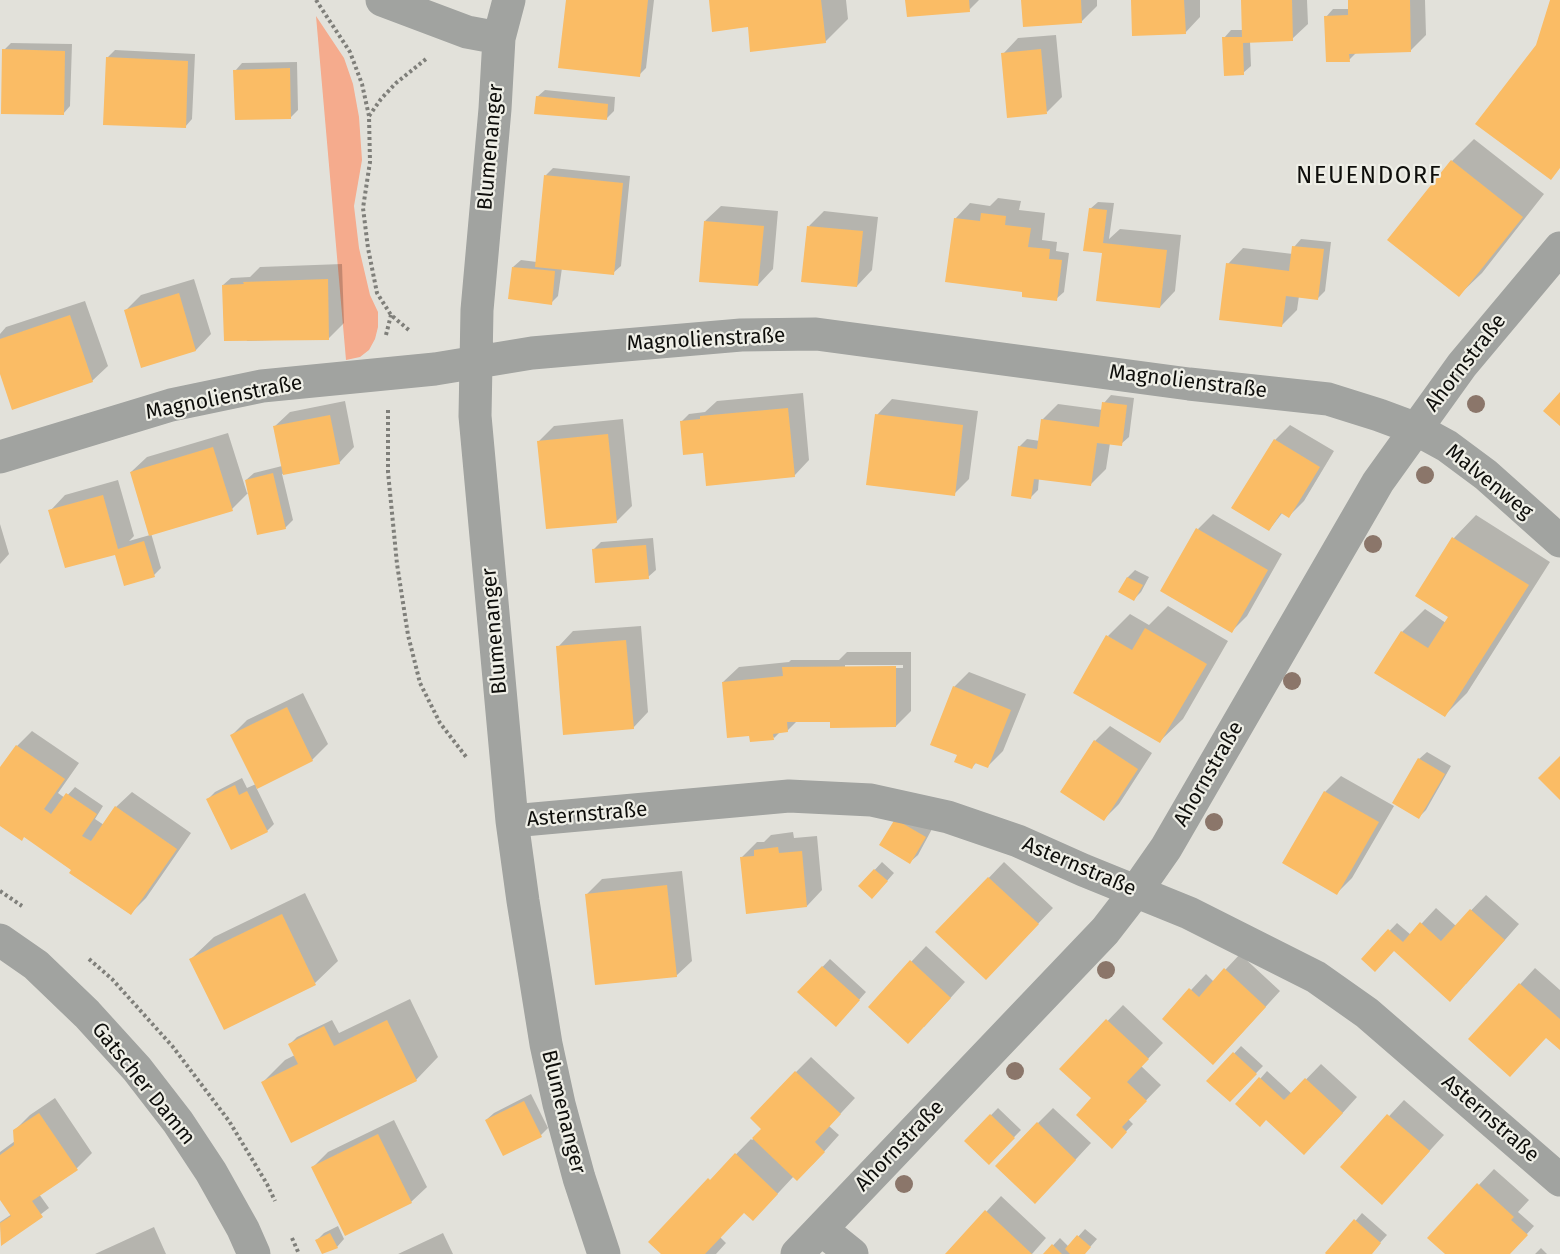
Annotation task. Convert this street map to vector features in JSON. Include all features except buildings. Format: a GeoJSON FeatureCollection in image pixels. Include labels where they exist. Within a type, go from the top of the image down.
{"type":"FeatureCollection","features":[{"type":"Feature","properties":{"kind":"street"},"geometry":{"type":"LineString","coordinates":[[382,0],[467,32],[499,38]]}},
{"type":"Feature","properties":{"kind":"street","name":"Blumenanger"},"geometry":{"type":"LineString","coordinates":[[509,0],[499,38],[477,310],[475,416],[512,821],[523,901],[546,1044],[557,1094],[579,1178],[604,1254]]}},
{"type":"Feature","properties":{"kind":"street","name":"Ahornstraße"},"geometry":{"type":"LineString","coordinates":[[797,1254],[1105,931],[1136,891],[1166,848],[1378,482],[1414,428],[1462,364],[1560,248]]}},
{"type":"Feature","properties":{"kind":"street","name":"Magnolienstraße"},"geometry":{"type":"LineString","coordinates":[[0,457],[171,405],[262,386],[435,369],[532,353],[677,340],[816,334],[1189,384],[1328,399],[1414,428]]}},
{"type":"Feature","properties":{"kind":"street","name":"Malvenweg"},"geometry":{"type":"LineString","coordinates":[[1414,428],[1447,446],[1486,475],[1560,541]]}},
{"type":"Feature","properties":{"kind":"street","name":"Asternstraße"},"geometry":{"type":"LineString","coordinates":[[512,821],[789,796],[872,800],[948,817],[1018,841],[1189,913],[1316,977],[1367,1013],[1560,1180]]}},
{"type":"Feature","properties":{"kind":"street","name":"Gatscher Damm"},"geometry":{"type":"LineString","coordinates":[[0,940],[36,965],[70,997],[137,1069],[178,1122],[211,1172],[243,1229],[254,1254]]}},
{"type":"Feature","properties":{"kind":"street"},"geometry":{"type":"LineString","coordinates":[[821,1229],[852,1254]]}},
{"type":"Feature","properties":{"kind":"path"},"geometry":{"type":"LineString","coordinates":[[316,0],[350,52],[362,84],[369,116],[370,162],[363,208],[377,293],[391,315],[422,341],[435,369]]}},
{"type":"Feature","properties":{"kind":"path"},"geometry":{"type":"LineString","coordinates":[[369,116],[396,82],[435,52],[467,32]]}},
{"type":"Feature","properties":{"kind":"path"},"geometry":{"type":"LineString","coordinates":[[383,373],[389,417],[388,472],[397,564],[408,635],[420,683],[440,723],[464,755],[487,776],[509,784]]}},
{"type":"Feature","properties":{"kind":"shaded area"},"geometry":{"type":"Polygon","coordinates":[[[316,16],[344,58],[353,84],[359,117],[362,160],[354,206],[359,248],[370,295],[378,312],[378,327],[369,350],[360,357],[346,360],[316,16]]]}},
{"type":"Feature","properties":{"kind":"district","name":"NEUENDORF"},"geometry":{"type":"Point","coordinates":[1369,176]}}]}
